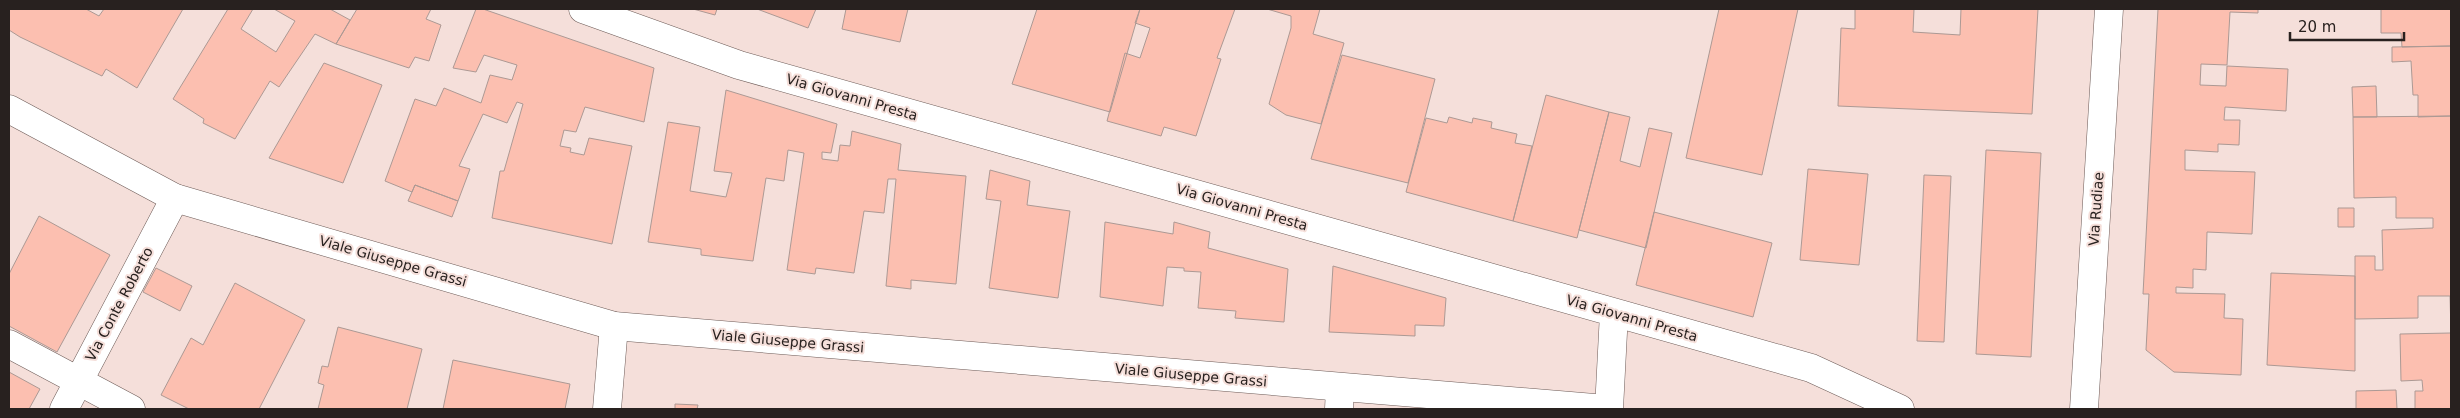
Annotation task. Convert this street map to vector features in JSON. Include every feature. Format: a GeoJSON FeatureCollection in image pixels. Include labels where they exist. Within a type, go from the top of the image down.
{"type":"FeatureCollection","features":[{"type":"Feature","properties":{"kind":"street","name":"Via Giovanni Presta"},"geometry":{"type":"LineString","coordinates":[[582,9],[739,65],[1811,368],[1900,409]]}},
{"type":"Feature","properties":{"kind":"street","name":"Via Rudiae"},"geometry":{"type":"LineString","coordinates":[[2084,409],[2109,9]]}},
{"type":"Feature","properties":{"kind":"street","name":"Viale Giuseppe Grassi"},"geometry":{"type":"LineString","coordinates":[[9,108],[174,198],[614,326],[1339,399],[1608,409]]}},
{"type":"Feature","properties":{"kind":"street","name":"Via Conte Roberto"},"geometry":{"type":"LineString","coordinates":[[64,409],[174,198]]}},
{"type":"Feature","properties":{"kind":"street"},"geometry":{"type":"LineString","coordinates":[[1608,409],[1614,313]]}},
{"type":"Feature","properties":{"kind":"street"},"geometry":{"type":"LineString","coordinates":[[607,409],[614,326]]}},
{"type":"Feature","properties":{"kind":"street"},"geometry":{"type":"LineString","coordinates":[[9,344],[131,409]]}},
{"type":"Feature","properties":{"kind":"building"},"geometry":{"type":"Polygon","coordinates":[[[9,9],[86,9],[99,16],[104,9],[183,9],[137,88],[106,69],[102,76],[20,37],[9,30],[9,9]]]}},
{"type":"Feature","properties":{"kind":"building"},"geometry":{"type":"Polygon","coordinates":[[[228,9],[253,9],[241,29],[276,52],[295,21],[274,9],[330,9],[350,20],[336,44],[315,34],[279,87],[270,81],[235,139],[203,123],[204,119],[173,99],[228,9]]]}},
{"type":"Feature","properties":{"kind":"building"},"geometry":{"type":"Polygon","coordinates":[[[357,9],[431,9],[426,19],[441,25],[429,61],[415,57],[409,68],[336,44],[357,9]]]}},
{"type":"Feature","properties":{"kind":"building"},"geometry":{"type":"Polygon","coordinates":[[[476,9],[483,9],[654,68],[644,122],[585,107],[576,132],[564,130],[560,146],[571,148],[570,152],[584,155],[589,138],[632,146],[612,244],[492,218],[500,171],[504,171],[523,104],[517,102],[507,123],[483,114],[459,166],[470,169],[458,201],[415,185],[412,192],[385,181],[415,99],[436,106],[444,88],[481,103],[490,75],[512,80],[517,65],[484,55],[476,72],[453,68],[476,9]]]}},
{"type":"Feature","properties":{"kind":"building"},"geometry":{"type":"Polygon","coordinates":[[[693,9],[717,9],[715,15],[693,9]]]}},
{"type":"Feature","properties":{"kind":"building"},"geometry":{"type":"Polygon","coordinates":[[[757,9],[816,9],[808,28],[757,9]]]}},
{"type":"Feature","properties":{"kind":"building"},"geometry":{"type":"Polygon","coordinates":[[[846,9],[908,9],[900,42],[842,29],[846,9]]]}},
{"type":"Feature","properties":{"kind":"building"},"geometry":{"type":"Polygon","coordinates":[[[1037,9],[1140,9],[1110,112],[1012,84],[1037,9]]]}},
{"type":"Feature","properties":{"kind":"building"},"geometry":{"type":"Polygon","coordinates":[[[1140,9],[1235,9],[1217,58],[1221,59],[1196,136],[1164,127],[1161,136],[1107,121],[1125,53],[1140,58],[1150,28],[1135,23],[1140,9]]]}},
{"type":"Feature","properties":{"kind":"building"},"geometry":{"type":"Polygon","coordinates":[[[1267,9],[1320,9],[1313,34],[1344,43],[1321,124],[1286,115],[1269,104],[1291,28],[1291,16],[1267,9]]]}},
{"type":"Feature","properties":{"kind":"building"},"geometry":{"type":"Polygon","coordinates":[[[1719,9],[1798,9],[1762,175],[1686,158],[1719,9]]]}},
{"type":"Feature","properties":{"kind":"building"},"geometry":{"type":"Polygon","coordinates":[[[1855,9],[1914,9],[1913,32],[1960,35],[1961,9],[2038,9],[2032,114],[1838,106],[1841,28],[1855,29],[1855,9]]]}},
{"type":"Feature","properties":{"kind":"building"},"geometry":{"type":"Polygon","coordinates":[[[2158,9],[2258,9],[2258,13],[2230,12],[2227,65],[2201,64],[2200,85],[2226,86],[2227,66],[2288,69],[2286,111],[2225,107],[2224,120],[2240,120],[2239,145],[2218,144],[2218,152],[2185,150],[2185,170],[2255,172],[2252,234],[2207,232],[2206,270],[2193,269],[2193,288],[2176,287],[2176,293],[2225,294],[2224,318],[2243,319],[2241,375],[2174,372],[2146,350],[2149,294],[2143,294],[2158,9]]]}},
{"type":"Feature","properties":{"kind":"building"},"geometry":{"type":"Polygon","coordinates":[[[2381,9],[2451,9],[2451,46],[2402,47],[2401,33],[2381,33],[2381,9]]]}},
{"type":"Feature","properties":{"kind":"building"},"geometry":{"type":"Polygon","coordinates":[[[2451,46],[2451,116],[2418,117],[2418,95],[2413,95],[2411,61],[2392,62],[2392,47],[2451,46]]]}},
{"type":"Feature","properties":{"kind":"building"},"geometry":{"type":"Polygon","coordinates":[[[1342,55],[1435,79],[1408,183],[1311,159],[1342,55]]]}},
{"type":"Feature","properties":{"kind":"building"},"geometry":{"type":"Polygon","coordinates":[[[324,63],[382,85],[343,183],[269,158],[324,63]]]}},
{"type":"Feature","properties":{"kind":"building"},"geometry":{"type":"Polygon","coordinates":[[[2376,86],[2377,117],[2353,117],[2352,87],[2376,86]]]}},
{"type":"Feature","properties":{"kind":"building"},"geometry":{"type":"Polygon","coordinates":[[[726,90],[837,124],[831,153],[822,152],[822,159],[838,161],[840,145],[850,146],[852,131],[901,144],[898,170],[966,176],[956,284],[911,280],[911,289],[886,286],[896,179],[888,179],[884,213],[864,211],[854,273],[816,268],[815,274],[787,270],[804,153],[788,150],[784,181],[766,178],[753,261],[701,255],[701,249],[648,242],[668,122],[700,127],[690,191],[726,197],[732,173],[714,171],[726,90]]]}},
{"type":"Feature","properties":{"kind":"building"},"geometry":{"type":"Polygon","coordinates":[[[1546,95],[1609,112],[1577,238],[1513,221],[1546,95]]]}},
{"type":"Feature","properties":{"kind":"building"},"geometry":{"type":"Polygon","coordinates":[[[1609,112],[1630,117],[1620,161],[1640,167],[1649,128],[1672,133],[1646,248],[1579,230],[1609,112]]]}},
{"type":"Feature","properties":{"kind":"building"},"geometry":{"type":"Polygon","coordinates":[[[2451,116],[2451,333],[2450,296],[2418,296],[2418,318],[2355,319],[2355,256],[2375,256],[2375,270],[2383,270],[2382,230],[2433,228],[2433,218],[2396,218],[2396,197],[2354,198],[2353,117],[2451,116]]]}},
{"type":"Feature","properties":{"kind":"building"},"geometry":{"type":"Polygon","coordinates":[[[1449,117],[1472,123],[1473,118],[1492,122],[1491,128],[1517,134],[1515,143],[1532,146],[1513,221],[1406,192],[1426,118],[1447,123],[1449,117]]]}},
{"type":"Feature","properties":{"kind":"building"},"geometry":{"type":"Polygon","coordinates":[[[1986,150],[2041,153],[2031,357],[1976,354],[1986,150]]]}},
{"type":"Feature","properties":{"kind":"building"},"geometry":{"type":"Polygon","coordinates":[[[1808,169],[1868,174],[1859,265],[1800,260],[1808,169]]]}},
{"type":"Feature","properties":{"kind":"building"},"geometry":{"type":"Polygon","coordinates":[[[990,170],[1030,181],[1027,205],[1070,211],[1058,298],[989,288],[1001,201],[986,199],[990,170]]]}},
{"type":"Feature","properties":{"kind":"building"},"geometry":{"type":"Polygon","coordinates":[[[1924,175],[1951,176],[1944,342],[1917,341],[1924,175]]]}},
{"type":"Feature","properties":{"kind":"building"},"geometry":{"type":"Polygon","coordinates":[[[415,185],[458,201],[452,217],[408,201],[415,185]]]}},
{"type":"Feature","properties":{"kind":"building"},"geometry":{"type":"Polygon","coordinates":[[[2338,208],[2354,208],[2354,227],[2338,227],[2338,208]]]}},
{"type":"Feature","properties":{"kind":"building"},"geometry":{"type":"Polygon","coordinates":[[[1654,212],[1772,243],[1753,317],[1636,285],[1654,212]]]}},
{"type":"Feature","properties":{"kind":"building"},"geometry":{"type":"Polygon","coordinates":[[[39,216],[110,255],[57,352],[9,326],[9,274],[39,216]]]}},
{"type":"Feature","properties":{"kind":"building"},"geometry":{"type":"Polygon","coordinates":[[[1105,222],[1173,234],[1174,222],[1210,232],[1208,248],[1288,269],[1284,322],[1235,318],[1236,311],[1198,308],[1201,272],[1184,271],[1184,268],[1167,267],[1163,306],[1100,297],[1105,222]]]}},
{"type":"Feature","properties":{"kind":"building"},"geometry":{"type":"Polygon","coordinates":[[[1333,266],[1446,298],[1444,326],[1415,325],[1415,336],[1329,332],[1333,266]]]}},
{"type":"Feature","properties":{"kind":"building"},"geometry":{"type":"Polygon","coordinates":[[[156,268],[192,286],[180,311],[143,292],[156,268]]]}},
{"type":"Feature","properties":{"kind":"building"},"geometry":{"type":"Polygon","coordinates":[[[2271,273],[2355,276],[2355,371],[2267,365],[2271,273]]]}},
{"type":"Feature","properties":{"kind":"building"},"geometry":{"type":"Polygon","coordinates":[[[235,283],[305,320],[259,409],[189,409],[161,395],[191,338],[203,345],[235,283]]]}},
{"type":"Feature","properties":{"kind":"building"},"geometry":{"type":"Polygon","coordinates":[[[338,327],[422,349],[407,409],[318,409],[324,385],[318,383],[322,366],[328,367],[338,327]]]}},
{"type":"Feature","properties":{"kind":"building"},"geometry":{"type":"Polygon","coordinates":[[[2451,333],[2451,409],[2415,409],[2415,391],[2423,391],[2422,380],[2401,381],[2400,334],[2451,333]]]}},
{"type":"Feature","properties":{"kind":"building"},"geometry":{"type":"Polygon","coordinates":[[[453,360],[570,384],[565,409],[443,409],[453,360]]]}},
{"type":"Feature","properties":{"kind":"building"},"geometry":{"type":"Polygon","coordinates":[[[9,372],[40,389],[29,409],[9,409],[9,372]]]}},
{"type":"Feature","properties":{"kind":"building"},"geometry":{"type":"Polygon","coordinates":[[[2396,390],[2397,409],[2356,409],[2356,391],[2396,390]]]}},
{"type":"Feature","properties":{"kind":"building"},"geometry":{"type":"Polygon","coordinates":[[[675,404],[698,405],[697,409],[675,409],[675,404]]]}}]}
